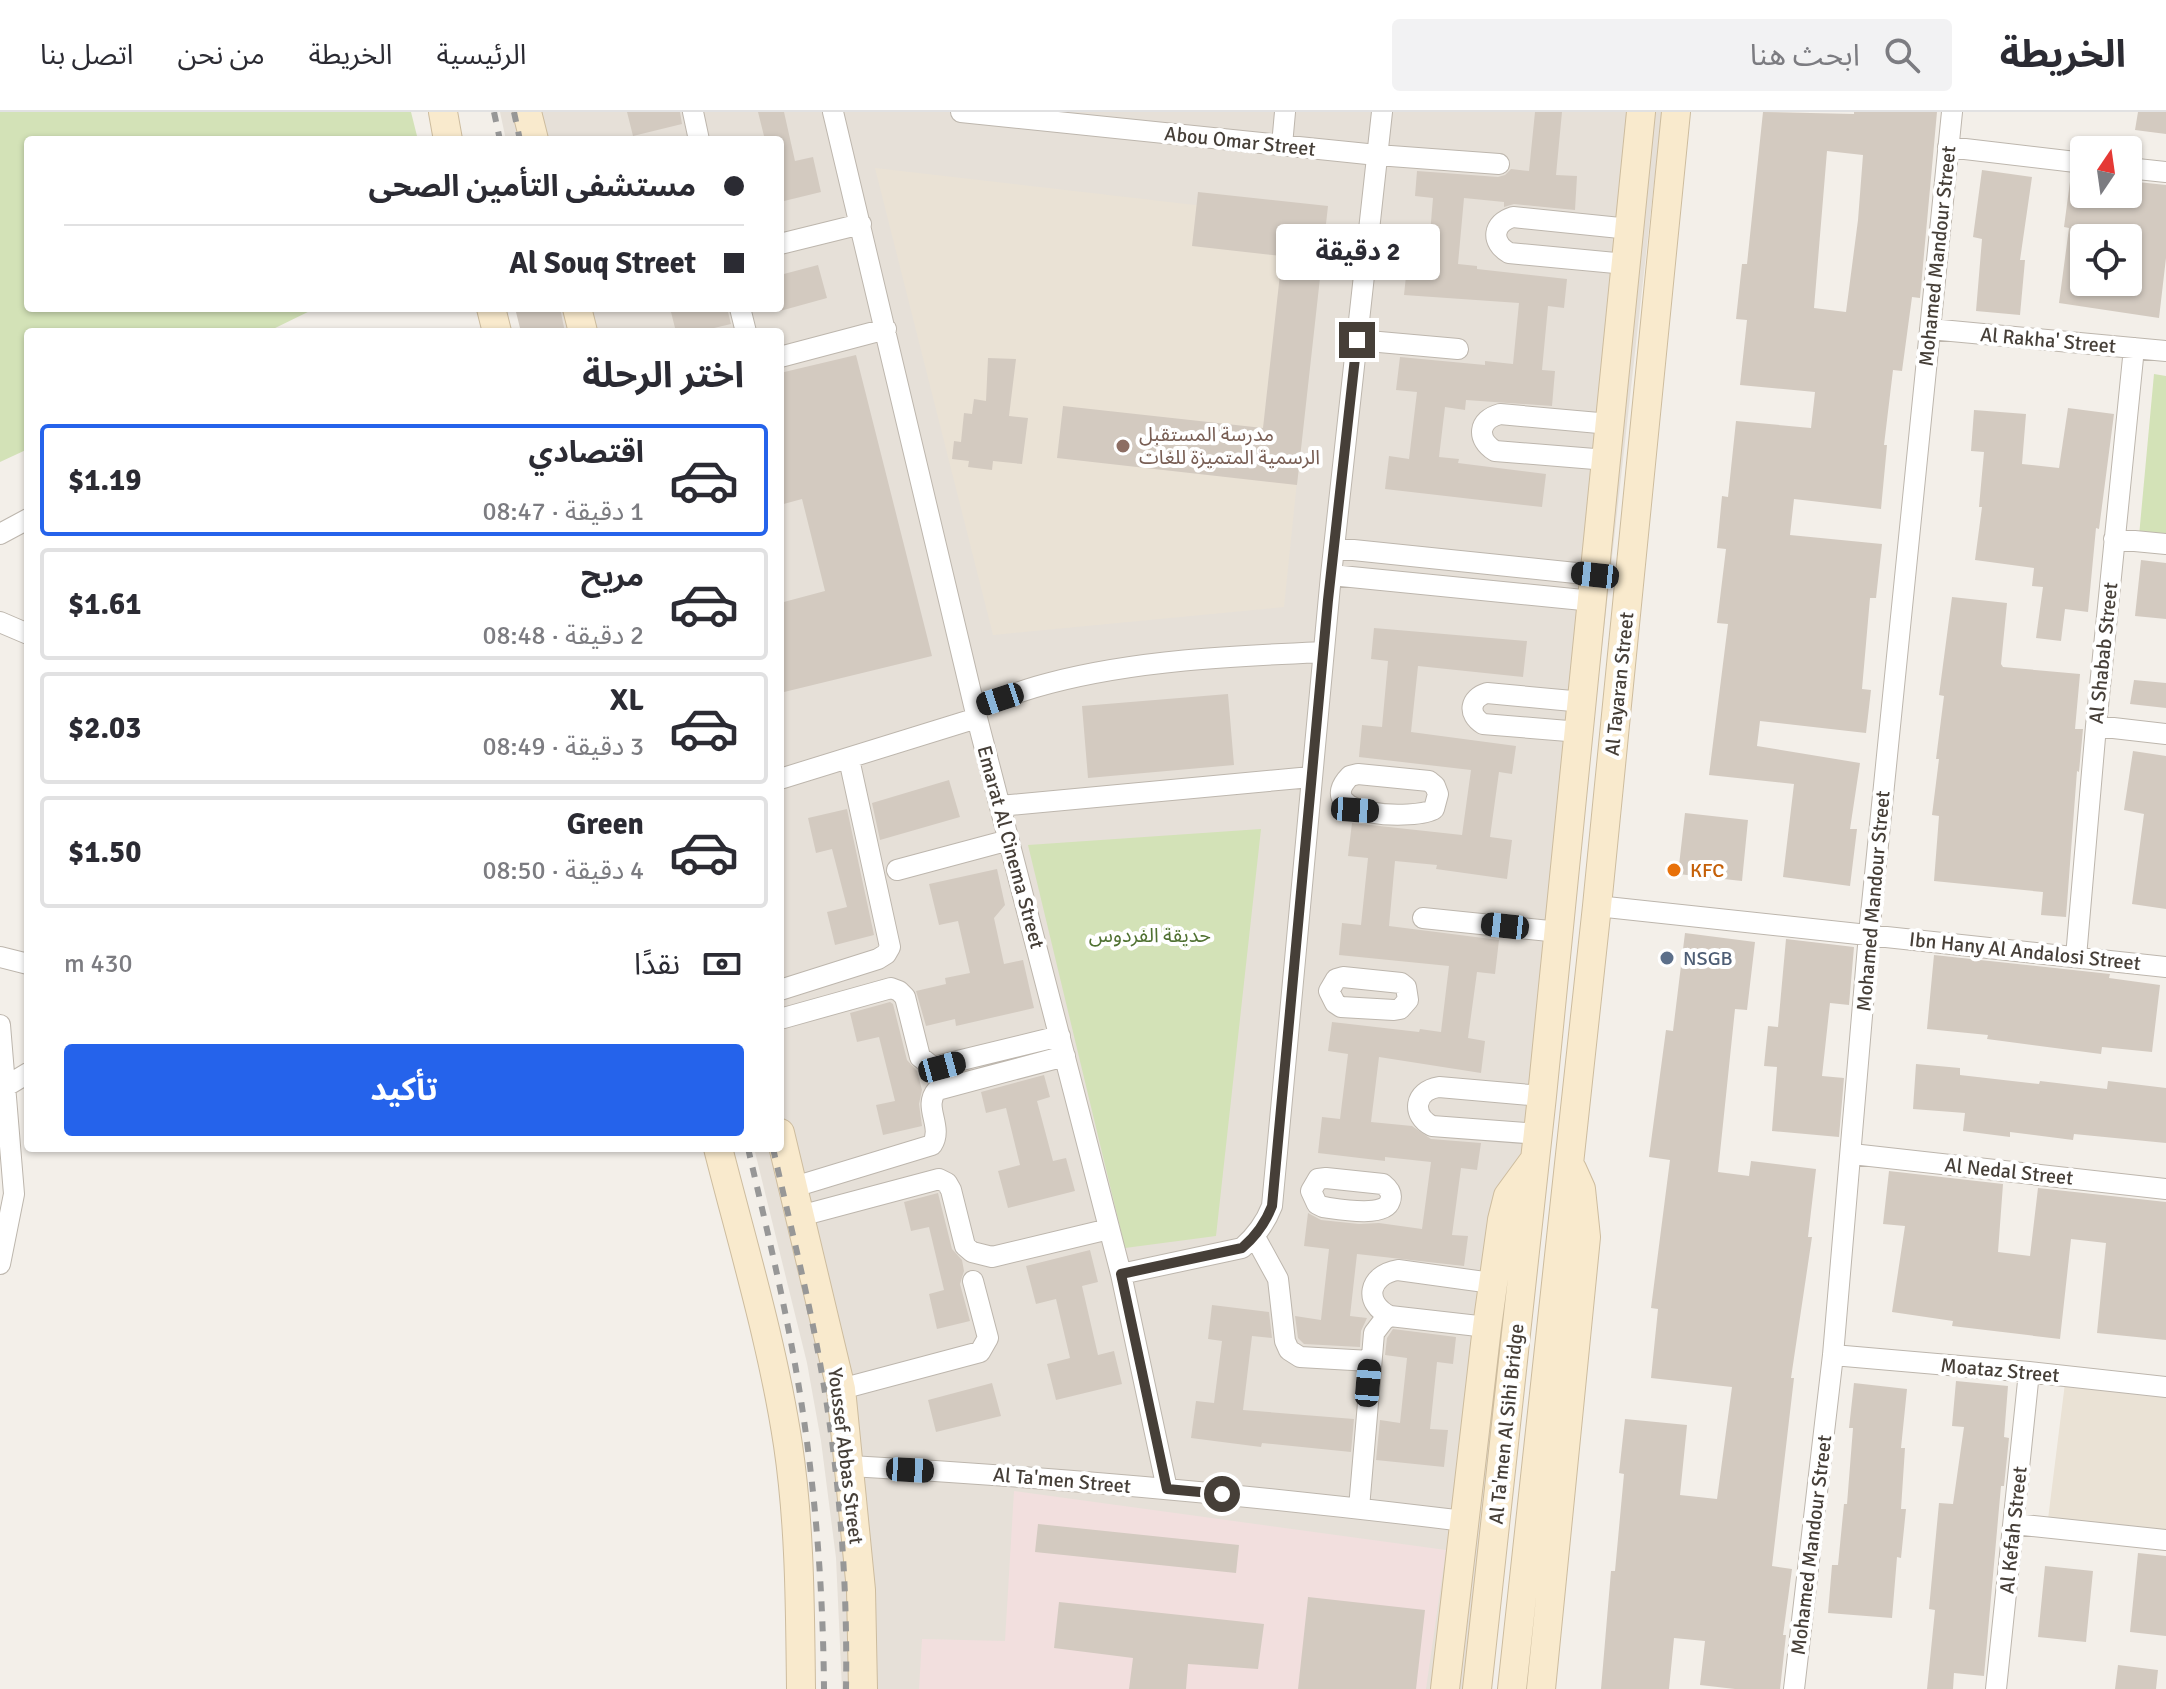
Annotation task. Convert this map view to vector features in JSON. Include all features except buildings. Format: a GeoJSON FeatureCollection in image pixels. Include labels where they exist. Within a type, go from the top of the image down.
{"type":"FeatureCollection","features":[{"type":"Feature","properties":{"kind":"main road"},"geometry":{"type":"LineString","coordinates":[[527,112],[533,136]]}},
{"type":"Feature","properties":{"kind":"main road","name":"Al Tayaran Street"},"geometry":{"type":"LineString","coordinates":[[1537,1146],[1641,112]]}},
{"type":"Feature","properties":{"kind":"main road","name":"Al Tayaran Street"},"geometry":{"type":"LineString","coordinates":[[1568,1161],[1597,906],[1676,112]]}},
{"type":"Feature","properties":{"kind":"main road"},"geometry":{"type":"LineString","coordinates":[[1445,1689],[1502,1220],[1508,1196],[1537,1146]]}},
{"type":"Feature","properties":{"kind":"main road","name":"Al Ta'men Al Sihi Bridge"},"geometry":{"type":"LineString","coordinates":[[1477,1689],[1537,1146]]}},
{"type":"Feature","properties":{"kind":"main road","name":"Youssef Abbas Street"},"geometry":{"type":"LineString","coordinates":[[784,1148],[841,1389],[861,1590],[863,1689]]}},
{"type":"Feature","properties":{"kind":"main road"},"geometry":{"type":"LineString","coordinates":[[719,1152],[767,1340],[788,1446],[798,1544],[801,1689]]}},
{"type":"Feature","properties":{"kind":"main road"},"geometry":{"type":"LineString","coordinates":[[1541,1689],[1586,1237],[1581,1189],[1568,1161]]}},
{"type":"Feature","properties":{"kind":"main road","name":"Al Ta'men Al Sihi Bridge"},"geometry":{"type":"LineString","coordinates":[[1512,1689],[1568,1161]]}},
{"type":"Feature","properties":{"kind":"street"},"geometry":{"type":"LineString","coordinates":[[693,112],[698,136]]}},
{"type":"Feature","properties":{"kind":"street","name":"Emarat Al Cinema Street"},"geometry":{"type":"LineString","coordinates":[[833,112],[976,713],[1121,1274],[1167,1489]]}},
{"type":"Feature","properties":{"kind":"street","name":"Abou Omar Street"},"geometry":{"type":"LineString","coordinates":[[961,112],[1079,118],[1282,145],[1499,164]]}},
{"type":"Feature","properties":{"kind":"street"},"geometry":{"type":"LineString","coordinates":[[1282,145],[1285,112]]}},
{"type":"Feature","properties":{"kind":"street"},"geometry":{"type":"LineString","coordinates":[[1121,1274],[1242,1248],[1265,1223],[1272,1206],[1323,652],[1382,112]]}},
{"type":"Feature","properties":{"kind":"street","name":"Mohamed Mandour Street"},"geometry":{"type":"LineString","coordinates":[[1794,1689],[1833,1355],[1869,934],[1952,112]]}},
{"type":"Feature","properties":{"kind":"street"},"geometry":{"type":"LineString","coordinates":[[1948,147],[2070,161]]}},
{"type":"Feature","properties":{"kind":"street"},"geometry":{"type":"LineString","coordinates":[[2142,169],[2166,172]]}},
{"type":"Feature","properties":{"kind":"street"},"geometry":{"type":"LineString","coordinates":[[1626,264],[1509,253],[1500,247],[1495,238],[1503,220],[1513,217],[1630,229]]}},
{"type":"Feature","properties":{"kind":"street"},"geometry":{"type":"LineString","coordinates":[[784,243],[861,224]]}},
{"type":"Feature","properties":{"kind":"street"},"geometry":{"type":"LineString","coordinates":[[784,356],[886,329]]}},
{"type":"Feature","properties":{"kind":"street","name":"Al Rakha' Street"},"geometry":{"type":"LineString","coordinates":[[1930,329],[2166,351]]}},
{"type":"Feature","properties":{"kind":"street"},"geometry":{"type":"LineString","coordinates":[[1357,340],[1458,349]]}},
{"type":"Feature","properties":{"kind":"street","name":"Al Shabab Street"},"geometry":{"type":"LineString","coordinates":[[2076,957],[2134,348]]}},
{"type":"Feature","properties":{"kind":"street"},"geometry":{"type":"LineString","coordinates":[[1607,460],[1495,451],[1486,445],[1481,435],[1483,425],[1490,417],[1500,414],[1610,424]]}},
{"type":"Feature","properties":{"kind":"street"},"geometry":{"type":"LineString","coordinates":[[0,534],[24,521]]}},
{"type":"Feature","properties":{"kind":"street"},"geometry":{"type":"LineString","coordinates":[[2114,539],[2166,544]]}},
{"type":"Feature","properties":{"kind":"street"},"geometry":{"type":"LineString","coordinates":[[1334,548],[1594,588]]}},
{"type":"Feature","properties":{"kind":"street"},"geometry":{"type":"LineString","coordinates":[[1331,575],[1594,588]]}},
{"type":"Feature","properties":{"kind":"street"},"geometry":{"type":"LineString","coordinates":[[0,622],[24,632]]}},
{"type":"Feature","properties":{"kind":"street"},"geometry":{"type":"LineString","coordinates":[[784,778],[849,759],[1050,683],[1202,659],[1323,652]]}},
{"type":"Feature","properties":{"kind":"street"},"geometry":{"type":"LineString","coordinates":[[1580,732],[1483,724],[1472,711],[1473,702],[1479,695],[1487,693],[1583,702]]}},
{"type":"Feature","properties":{"kind":"street"},"geometry":{"type":"LineString","coordinates":[[2096,726],[2166,734]]}},
{"type":"Feature","properties":{"kind":"street"},"geometry":{"type":"LineString","coordinates":[[784,989],[878,959],[890,947],[849,759]]}},
{"type":"Feature","properties":{"kind":"street"},"geometry":{"type":"LineString","coordinates":[[1000,806],[1311,783],[1341,791]]}},
{"type":"Feature","properties":{"kind":"street"},"geometry":{"type":"LineString","coordinates":[[897,870],[1009,840]]}},
{"type":"Feature","properties":{"kind":"street","name":"Ibn Hany Al Andalosi Street"},"geometry":{"type":"LineString","coordinates":[[1597,906],[2166,967]]}},
{"type":"Feature","properties":{"kind":"street"},"geometry":{"type":"LineString","coordinates":[[1423,918],[1559,932]]}},
{"type":"Feature","properties":{"kind":"street"},"geometry":{"type":"LineString","coordinates":[[0,957],[24,963]]}},
{"type":"Feature","properties":{"kind":"street"},"geometry":{"type":"LineString","coordinates":[[784,1018],[891,988],[905,997],[920,1057],[933,1067],[1062,1046]]}},
{"type":"Feature","properties":{"kind":"street"},"geometry":{"type":"LineString","coordinates":[[1292,988],[1329,991]]}},
{"type":"Feature","properties":{"kind":"street"},"geometry":{"type":"LineString","coordinates":[[0,1025],[14,1194],[0,1264]]}},
{"type":"Feature","properties":{"kind":"street"},"geometry":{"type":"LineString","coordinates":[[794,1187],[932,1145],[937,1131],[931,1105],[937,1090],[1062,1046]]}},
{"type":"Feature","properties":{"kind":"street"},"geometry":{"type":"LineString","coordinates":[[3,1088],[24,1075]]}},
{"type":"Feature","properties":{"kind":"street"},"geometry":{"type":"LineString","coordinates":[[1537,1146],[1432,1126],[1424,1122],[1417,1104],[1421,1095],[1439,1087],[1542,1096]]}},
{"type":"Feature","properties":{"kind":"street","name":"Al Nedal Street"},"geometry":{"type":"LineString","coordinates":[[1852,1154],[2166,1189]]}},
{"type":"Feature","properties":{"kind":"street"},"geometry":{"type":"LineString","coordinates":[[800,1216],[939,1179],[947,1183],[951,1190],[965,1246],[982,1256],[992,1257],[1109,1229]]}},
{"type":"Feature","properties":{"kind":"street"},"geometry":{"type":"LineString","coordinates":[[1274,1189],[1311,1191]]}},
{"type":"Feature","properties":{"kind":"street"},"geometry":{"type":"LineString","coordinates":[[1255,1237],[1278,1279],[1285,1341],[1289,1350],[1300,1357],[1370,1361]]}},
{"type":"Feature","properties":{"kind":"street"},"geometry":{"type":"LineString","coordinates":[[1487,1327],[1390,1316],[1380,1311],[1373,1301],[1372,1290],[1377,1279],[1386,1272],[1398,1270],[1492,1283]]}},
{"type":"Feature","properties":{"kind":"street"},"geometry":{"type":"LineString","coordinates":[[841,1389],[980,1352],[988,1338],[973,1281]]}},
{"type":"Feature","properties":{"kind":"street"},"geometry":{"type":"LineString","coordinates":[[1359,1508],[1374,1333],[1390,1316]]}},
{"type":"Feature","properties":{"kind":"street","name":"Moataz Street"},"geometry":{"type":"LineString","coordinates":[[1833,1355],[2166,1387]]}},
{"type":"Feature","properties":{"kind":"street","name":"Al Kefah Street"},"geometry":{"type":"LineString","coordinates":[[1996,1689],[2029,1372]]}},
{"type":"Feature","properties":{"kind":"street","name":"Al Ta'men Street"},"geometry":{"type":"LineString","coordinates":[[850,1466],[1031,1476],[1464,1521]]}},
{"type":"Feature","properties":{"kind":"street"},"geometry":{"type":"LineString","coordinates":[[2014,1524],[2166,1540]]}},
{"type":"Feature","properties":{"kind":"shaded area"},"geometry":{"type":"Polygon","coordinates":[[[500,112],[1662,112],[1530,1288],[1491,1689],[842,1689],[836,1558],[821,1441],[807,1363],[755,1152],[784,1152],[784,328],[553,328],[549,312],[784,312],[784,136],[505,136],[500,112]]]}},
{"type":"Feature","properties":{"kind":"shaded area","name":"مدرسة المستقبل الرسمية المتميزة للغات"},"geometry":{"type":"Polygon","coordinates":[[[875,168],[1324,220],[1284,607],[993,635],[875,168]]]}},
{"type":"Feature","properties":{"kind":"shaded area"},"geometry":{"type":"Polygon","coordinates":[[[2065,1383],[2166,1395],[2166,1533],[2048,1519],[2065,1383]]]}},
{"type":"Feature","properties":{"kind":"shaded area"},"geometry":{"type":"Polygon","coordinates":[[[1014,1491],[1446,1550],[1426,1689],[919,1689],[922,1639],[1005,1641],[1014,1491]]]}},
{"type":"Feature","properties":{"kind":"green space"},"geometry":{"type":"Polygon","coordinates":[[[0,112],[411,112],[417,136],[24,136],[24,312],[308,312],[275,328],[24,328],[24,451],[0,462],[0,112]]]}},
{"type":"Feature","properties":{"kind":"green space"},"geometry":{"type":"Polygon","coordinates":[[[2154,374],[2166,376],[2166,538],[2139,536],[2154,374]]]}},
{"type":"Feature","properties":{"kind":"green space","name":"حديقة الفردوس"},"geometry":{"type":"Polygon","coordinates":[[[1261,829],[1216,1236],[1125,1248],[1028,845],[1261,829]]]}},
{"type":"Feature","properties":{"kind":"railway"},"geometry":{"type":"LineString","coordinates":[[494,112],[499,136]]}},
{"type":"Feature","properties":{"kind":"railway"},"geometry":{"type":"LineString","coordinates":[[514,112],[519,136]]}},
{"type":"Feature","properties":{"kind":"railway"},"geometry":{"type":"LineString","coordinates":[[749,1152],[784,1309],[804,1420],[819,1555],[824,1689]]}},
{"type":"Feature","properties":{"kind":"railway"},"geometry":{"type":"LineString","coordinates":[[774,1152],[829,1416],[843,1552],[846,1689]]}},
{"type":"Feature","properties":{"kind":"place","name":"مدرسة المستقبل الرسمية المتميزة للغات"},"geometry":{"type":"Point","coordinates":[1123,446]}},
{"type":"Feature","properties":{"kind":"place","name":"KFC"},"geometry":{"type":"Point","coordinates":[1674,870]}},
{"type":"Feature","properties":{"kind":"place","name":"NSGB"},"geometry":{"type":"Point","coordinates":[1667,958]}},
{"type":"Feature","properties":{"kind":"route"},"geometry":{"type":"LineString","coordinates":[[1222,1494],[1167,1489],[1121,1274],[1242,1248],[1255,1237],[1272,1206],[1328,600],[1357,340]]}}]}
